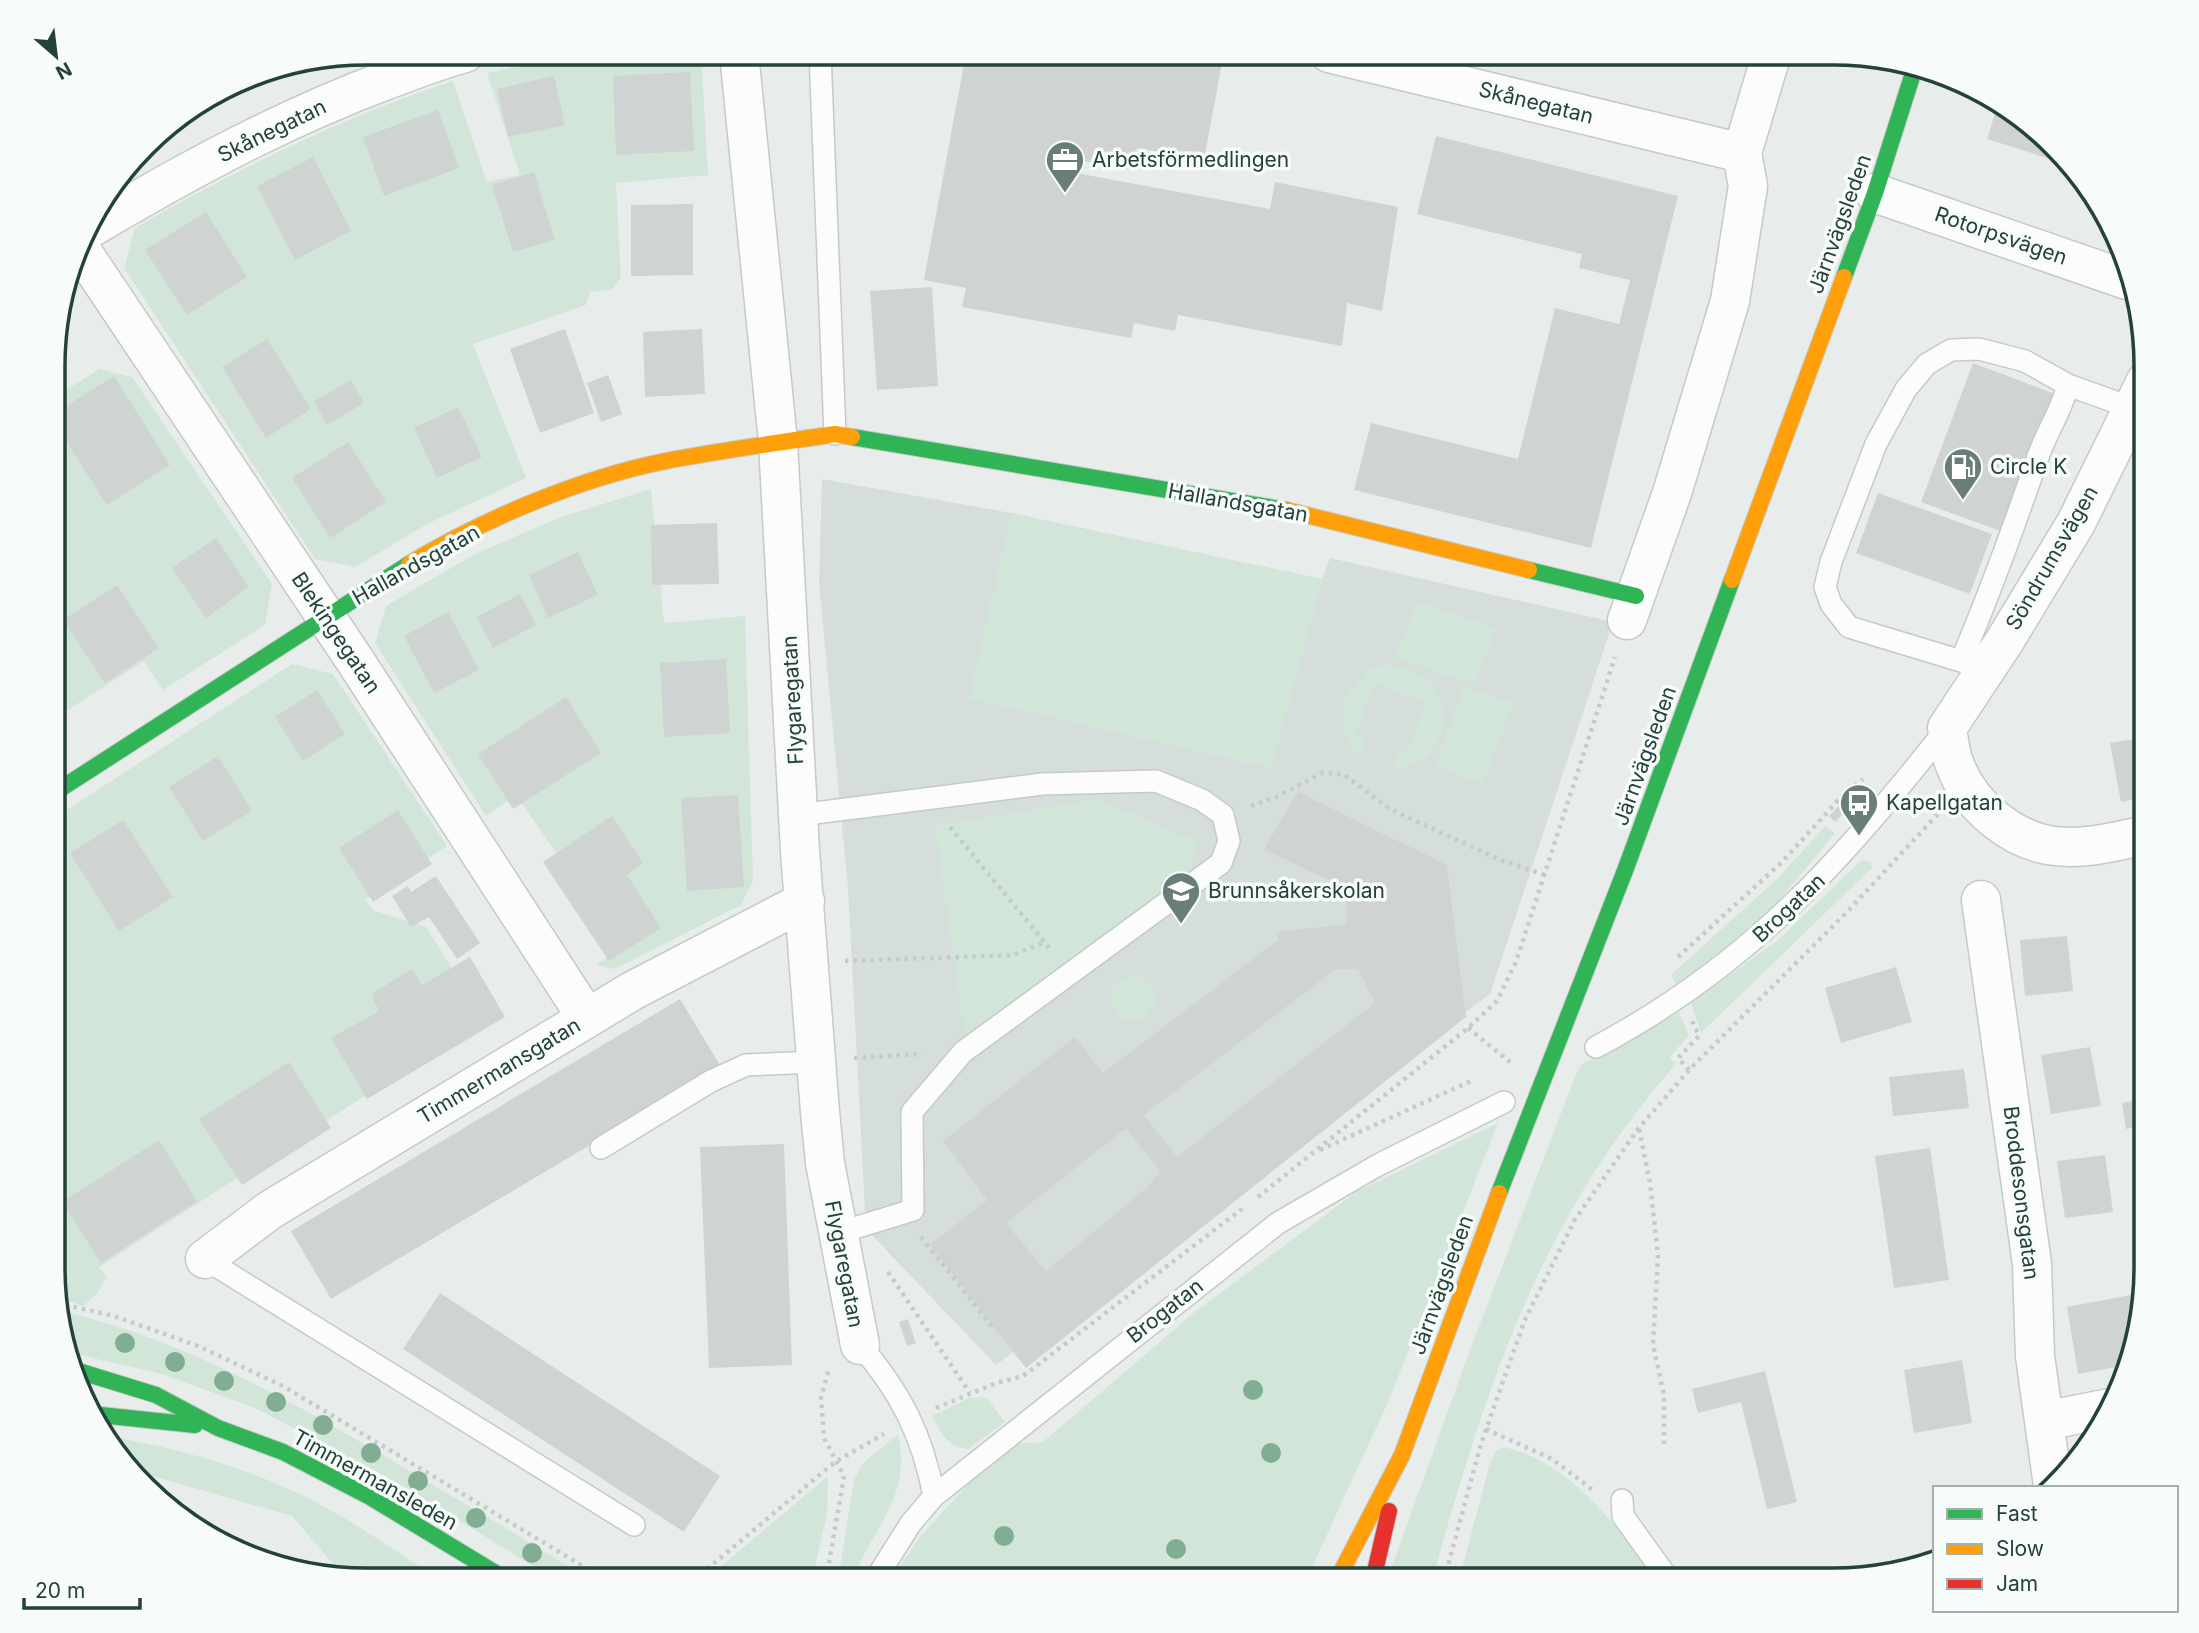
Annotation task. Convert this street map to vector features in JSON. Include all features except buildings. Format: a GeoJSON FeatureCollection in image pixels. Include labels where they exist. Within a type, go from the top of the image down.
{"type":"FeatureCollection","features":[{"type":"Feature","properties":{"kind":"main road","name":"Järnvägsleden"},"geometry":{"type":"LineString","coordinates":[[1376,1568],[1402,1455],[1497,1196],[1626,867],[1875,193],[1912,75]]}},
{"type":"Feature","properties":{"kind":"main road","name":"Hallandsgatan"},"geometry":{"type":"LineString","coordinates":[[65,786],[441,545],[565,490],[664,461],[835,434],[1294,511],[1632,608]]}},
{"type":"Feature","properties":{"kind":"main road","name":"Timmermansleden"},"geometry":{"type":"LineString","coordinates":[[84,1373],[156,1395],[218,1428],[282,1452],[370,1497],[487,1568]]}},
{"type":"Feature","properties":{"kind":"main road","name":"Timmermansleden"},"geometry":{"type":"LineString","coordinates":[[104,1415],[218,1428]]}},
{"type":"Feature","properties":{"kind":"main road","name":"Järnvägsleden"},"geometry":{"type":"LineString","coordinates":[[1343,1568],[1402,1455]]}},
{"type":"Feature","properties":{"kind":"street","name":"Skånegatan"},"geometry":{"type":"LineString","coordinates":[[102,221],[167,182],[271,130],[343,97],[430,65]]}},
{"type":"Feature","properties":{"kind":"street","name":"Flygaregatan"},"geometry":{"type":"LineString","coordinates":[[740,65],[778,442],[804,901],[831,1060],[825,1163],[853,1228],[860,1345]]}},
{"type":"Feature","properties":{"kind":"street","name":"Skånegatan"},"geometry":{"type":"LineString","coordinates":[[1379,65],[1742,153]]}},
{"type":"Feature","properties":{"kind":"street"},"geometry":{"type":"LineString","coordinates":[[1632,608],[1730,300],[1748,186],[1742,153],[1768,65]]}},
{"type":"Feature","properties":{"kind":"street","name":"Rotorpsvägen"},"geometry":{"type":"LineString","coordinates":[[1875,193],[2121,278]]}},
{"type":"Feature","properties":{"kind":"street","name":"Blekingegatan"},"geometry":{"type":"LineString","coordinates":[[85,258],[325,617],[587,1018]]}},
{"type":"Feature","properties":{"kind":"street","name":"Söndrumsvägen"},"geometry":{"type":"LineString","coordinates":[[1947,728],[1973,666],[2076,523],[2134,405]]}},
{"type":"Feature","properties":{"kind":"street"},"geometry":{"type":"LineString","coordinates":[[1947,728],[1954,764],[1965,788],[1998,823],[2020,836],[2055,846],[2092,845],[2134,837]]}},
{"type":"Feature","properties":{"kind":"street","name":"Broddesonsgatan"},"geometry":{"type":"LineString","coordinates":[[1980,900],[2032,1264],[2035,1356],[2051,1475]]}},
{"type":"Feature","properties":{"kind":"street","name":"Timmermansgatan"},"geometry":{"type":"LineString","coordinates":[[205,1259],[270,1210],[632,991],[804,901]]}},
{"type":"Feature","properties":{"kind":"street"},"geometry":{"type":"LineString","coordinates":[[2044,1421],[2098,1410]]}},
{"type":"Feature","properties":{"kind":"lane"},"geometry":{"type":"LineString","coordinates":[[820,65],[835,434]]}},
{"type":"Feature","properties":{"kind":"lane"},"geometry":{"type":"LineString","coordinates":[[2068,385],[2063,404],[2040,452],[2000,570],[1973,666],[1943,653],[1849,627],[1831,604],[1825,587],[1831,562],[1876,444],[1906,389],[1927,364],[1951,350],[1979,349],[2025,362],[2068,385],[2134,394]]}},
{"type":"Feature","properties":{"kind":"lane","name":"Brogatan"},"geometry":{"type":"LineString","coordinates":[[1596,1047],[1639,1024],[1709,977],[1773,925],[1859,837],[1947,728]]}},
{"type":"Feature","properties":{"kind":"lane"},"geometry":{"type":"LineString","coordinates":[[799,815],[1042,785],[1156,780],[1202,800],[1223,815],[1228,841],[1221,863],[963,1052],[912,1112],[913,1210],[853,1228]]}},
{"type":"Feature","properties":{"kind":"lane"},"geometry":{"type":"LineString","coordinates":[[601,1148],[711,1081],[746,1065],[831,1060]]}},
{"type":"Feature","properties":{"kind":"lane","name":"Brogatan"},"geometry":{"type":"LineString","coordinates":[[883,1568],[911,1523],[934,1496],[1278,1223],[1378,1165],[1504,1102]]}},
{"type":"Feature","properties":{"kind":"lane"},"geometry":{"type":"LineString","coordinates":[[205,1259],[634,1525]]}},
{"type":"Feature","properties":{"kind":"lane"},"geometry":{"type":"LineString","coordinates":[[860,1345],[890,1381],[910,1419],[926,1454],[934,1496]]}},
{"type":"Feature","properties":{"kind":"lane"},"geometry":{"type":"LineString","coordinates":[[1622,1508],[1661,1568]]}},
{"type":"Feature","properties":{"kind":"path"},"geometry":{"type":"LineString","coordinates":[[1255,1199],[1468,1028],[1497,1000],[1516,962],[1632,608]]}},
{"type":"Feature","properties":{"kind":"path"},"geometry":{"type":"LineString","coordinates":[[1223,815],[1276,797],[1322,773],[1343,774],[1390,809],[1503,861],[1545,875]]}},
{"type":"Feature","properties":{"kind":"path"},"geometry":{"type":"LineString","coordinates":[[1670,964],[1781,863],[1841,797],[1867,775]]}},
{"type":"Feature","properties":{"kind":"path"},"geometry":{"type":"LineString","coordinates":[[927,799],[1070,973]]}},
{"type":"Feature","properties":{"kind":"path"},"geometry":{"type":"LineString","coordinates":[[1447,1568],[1486,1429],[1524,1322],[1574,1221],[1639,1129],[1689,1070],[1847,912],[1938,813],[1946,823]]}},
{"type":"Feature","properties":{"kind":"path"},"geometry":{"type":"LineString","coordinates":[[837,960],[1013,955],[1045,942]]}},
{"type":"Feature","properties":{"kind":"path"},"geometry":{"type":"LineString","coordinates":[[1689,1070],[1678,1058],[1699,1035],[1690,1017]]}},
{"type":"Feature","properties":{"kind":"path"},"geometry":{"type":"LineString","coordinates":[[1468,1028],[1512,1064],[1500,1069]]}},
{"type":"Feature","properties":{"kind":"path"},"geometry":{"type":"LineString","coordinates":[[831,1060],[963,1052]]}},
{"type":"Feature","properties":{"kind":"path"},"geometry":{"type":"LineString","coordinates":[[1310,1155],[1476,1079]]}},
{"type":"Feature","properties":{"kind":"path"},"geometry":{"type":"LineString","coordinates":[[1639,1129],[1650,1182],[1658,1255],[1653,1302],[1653,1345],[1664,1395],[1664,1448]]}},
{"type":"Feature","properties":{"kind":"path"},"geometry":{"type":"LineString","coordinates":[[708,1568],[835,1461],[910,1419],[970,1393],[1023,1376],[1244,1208]]}},
{"type":"Feature","properties":{"kind":"path"},"geometry":{"type":"LineString","coordinates":[[913,1210],[922,1242],[993,1328]]}},
{"type":"Feature","properties":{"kind":"path"},"geometry":{"type":"LineString","coordinates":[[853,1228],[970,1393]]}},
{"type":"Feature","properties":{"kind":"path"},"geometry":{"type":"LineString","coordinates":[[67,1305],[114,1316],[198,1346],[283,1386],[586,1568]]}},
{"type":"Feature","properties":{"kind":"path"},"geometry":{"type":"LineString","coordinates":[[827,1568],[844,1476],[824,1438],[821,1398],[829,1367],[860,1345]]}},
{"type":"Feature","properties":{"kind":"path"},"geometry":{"type":"LineString","coordinates":[[1486,1429],[1552,1459],[1622,1508]]}},
{"type":"Feature","properties":{"kind":"shaded area","name":"Brunnsåkerskolan"},"geometry":{"type":"Polygon","coordinates":[[[822,479],[1011,513],[1322,579],[1330,558],[1613,622],[1490,994],[996,1365],[866,1229],[848,889],[819,583],[822,479]]]}},
{"type":"Feature","properties":{"kind":"green space"},"geometry":{"type":"Polygon","coordinates":[[[525,65],[702,65],[708,175],[616,183],[621,278],[611,290],[590,292],[586,305],[473,344],[526,478],[427,524],[355,567],[315,559],[124,268],[135,228],[290,146],[370,111],[453,81],[487,182],[520,175],[487,73],[525,65]]]}},
{"type":"Feature","properties":{"kind":"green space"},"geometry":{"type":"Polygon","coordinates":[[[99,369],[132,377],[272,584],[265,625],[163,690],[144,661],[65,712],[65,391],[99,369]]]}},
{"type":"Feature","properties":{"kind":"green space"},"geometry":{"type":"Polygon","coordinates":[[[651,489],[664,623],[745,616],[753,881],[741,905],[615,969],[596,965],[622,948],[516,795],[486,816],[375,643],[386,606],[473,555],[558,518],[651,489]]]}},
{"type":"Feature","properties":{"kind":"green space"},"geometry":{"type":"Polygon","coordinates":[[[1011,514],[1323,579],[1271,768],[969,698],[1011,514]]]}},
{"type":"Feature","properties":{"kind":"green space"},"geometry":{"type":"Polygon","coordinates":[[[1417,601],[1495,629],[1475,685],[1396,657],[1417,601]]]}},
{"type":"Feature","properties":{"kind":"green space"},"geometry":{"type":"Polygon","coordinates":[[[292,664],[333,674],[447,846],[365,900],[375,911],[426,927],[484,1019],[99,1267],[107,1277],[97,1294],[83,1306],[66,1300],[65,1287],[65,811],[292,664]]]}},
{"type":"Feature","properties":{"kind":"green space"},"geometry":{"type":"Polygon","coordinates":[[[1382,665],[1409,670],[1428,682],[1439,698],[1443,717],[1440,736],[1430,753],[1414,765],[1392,769],[1399,751],[1407,753],[1426,703],[1375,683],[1356,734],[1366,738],[1359,756],[1346,735],[1343,721],[1344,696],[1366,672],[1382,665]]]}},
{"type":"Feature","properties":{"kind":"green space"},"geometry":{"type":"Polygon","coordinates":[[[1464,686],[1513,704],[1483,784],[1435,766],[1464,686]]]}},
{"type":"Feature","properties":{"kind":"green space"},"geometry":{"type":"Polygon","coordinates":[[[1097,799],[1196,841],[1192,868],[965,1040],[935,826],[1097,799]]]}},
{"type":"Feature","properties":{"kind":"green space"},"geometry":{"type":"Polygon","coordinates":[[[1825,826],[1835,833],[1769,913],[1677,985],[1671,976],[1674,972],[1777,879],[1825,826]]]}},
{"type":"Feature","properties":{"kind":"green space"},"geometry":{"type":"Polygon","coordinates":[[[1862,860],[1870,862],[1873,867],[1701,1033],[1691,1003],[1777,941],[1862,860]]]}},
{"type":"Feature","properties":{"kind":"green space"},"geometry":{"type":"Polygon","coordinates":[[[1133,976],[1149,982],[1155,998],[1149,1014],[1133,1020],[1117,1014],[1111,998],[1117,982],[1133,976]]]}},
{"type":"Feature","properties":{"kind":"green space"},"geometry":{"type":"Polygon","coordinates":[[[1679,1012],[1689,1035],[1670,1057],[1676,1064],[1640,1107],[1580,1196],[1531,1290],[1510,1339],[1473,1442],[1436,1568],[1391,1568],[1467,1358],[1582,1064],[1679,1012]]]}},
{"type":"Feature","properties":{"kind":"green space"},"geometry":{"type":"Polygon","coordinates":[[[1498,1123],[1389,1400],[1312,1568],[898,1568],[921,1536],[969,1483],[1015,1444],[1043,1442],[1196,1311],[1356,1192],[1498,1123]]]}},
{"type":"Feature","properties":{"kind":"green space"},"geometry":{"type":"Polygon","coordinates":[[[68,1312],[136,1333],[245,1379],[350,1436],[571,1568],[536,1568],[401,1485],[255,1408],[162,1374],[78,1355],[68,1312]]]}},
{"type":"Feature","properties":{"kind":"green space"},"geometry":{"type":"Polygon","coordinates":[[[986,1397],[1005,1422],[968,1449],[950,1442],[932,1416],[969,1398],[986,1397]]]}},
{"type":"Feature","properties":{"kind":"green space"},"geometry":{"type":"Polygon","coordinates":[[[898,1434],[900,1474],[890,1508],[858,1568],[840,1568],[854,1480],[863,1463],[898,1434]]]}},
{"type":"Feature","properties":{"kind":"green space"},"geometry":{"type":"Polygon","coordinates":[[[117,1438],[195,1455],[278,1484],[346,1519],[422,1568],[336,1567],[292,1516],[149,1475],[117,1438]]]}},
{"type":"Feature","properties":{"kind":"green space"},"geometry":{"type":"Polygon","coordinates":[[[1503,1447],[1528,1455],[1572,1482],[1610,1519],[1649,1568],[1462,1568],[1490,1463],[1496,1451],[1503,1447]]]}},
{"type":"Feature","properties":{"kind":"green space"},"geometry":{"type":"Polygon","coordinates":[[[828,1476],[827,1514],[815,1568],[719,1568],[828,1476]]]}},
{"type":"Feature","properties":{"kind":"traffic: fast"},"geometry":{"type":"LineString","coordinates":[[1844,277],[1875,193],[1912,75]]}},
{"type":"Feature","properties":{"kind":"traffic: fast"},"geometry":{"type":"LineString","coordinates":[[852,437],[1286,510]]}},
{"type":"Feature","properties":{"kind":"traffic: fast"},"geometry":{"type":"LineString","coordinates":[[65,786],[409,564]]}},
{"type":"Feature","properties":{"kind":"traffic: fast"},"geometry":{"type":"LineString","coordinates":[[1529,570],[1636,596]]}},
{"type":"Feature","properties":{"kind":"traffic: fast"},"geometry":{"type":"LineString","coordinates":[[1499,1193],[1626,868],[1732,580]]}},
{"type":"Feature","properties":{"kind":"traffic: fast"},"geometry":{"type":"LineString","coordinates":[[84,1373],[156,1395],[218,1428],[283,1452],[370,1497],[487,1568]]}},
{"type":"Feature","properties":{"kind":"traffic: fast"},"geometry":{"type":"LineString","coordinates":[[104,1415],[195,1425]]}},
{"type":"Feature","properties":{"kind":"traffic: slow"},"geometry":{"type":"LineString","coordinates":[[1732,580],[1844,277]]}},
{"type":"Feature","properties":{"kind":"traffic: slow"},"geometry":{"type":"LineString","coordinates":[[409,564],[469,531],[533,502],[633,468],[708,453],[835,434],[852,437]]}},
{"type":"Feature","properties":{"kind":"traffic: slow"},"geometry":{"type":"LineString","coordinates":[[1286,510],[1529,570]]}},
{"type":"Feature","properties":{"kind":"traffic: slow"},"geometry":{"type":"LineString","coordinates":[[1343,1568],[1402,1455],[1499,1193]]}},
{"type":"Feature","properties":{"kind":"traffic: jam"},"geometry":{"type":"LineString","coordinates":[[1376,1568],[1389,1511]]}},
{"type":"Feature","properties":{"kind":"place","name":"Arbetsförmedlingen"},"geometry":{"type":"Point","coordinates":[1065,194]}},
{"type":"Feature","properties":{"kind":"place","name":"Circle K"},"geometry":{"type":"Point","coordinates":[1963,501]}},
{"type":"Feature","properties":{"kind":"place","name":"Kapellgatan"},"geometry":{"type":"Point","coordinates":[1859,837]}},
{"type":"Feature","properties":{"kind":"place","name":"Brunnsåkerskolan"},"geometry":{"type":"Point","coordinates":[1181,925]}}]}
